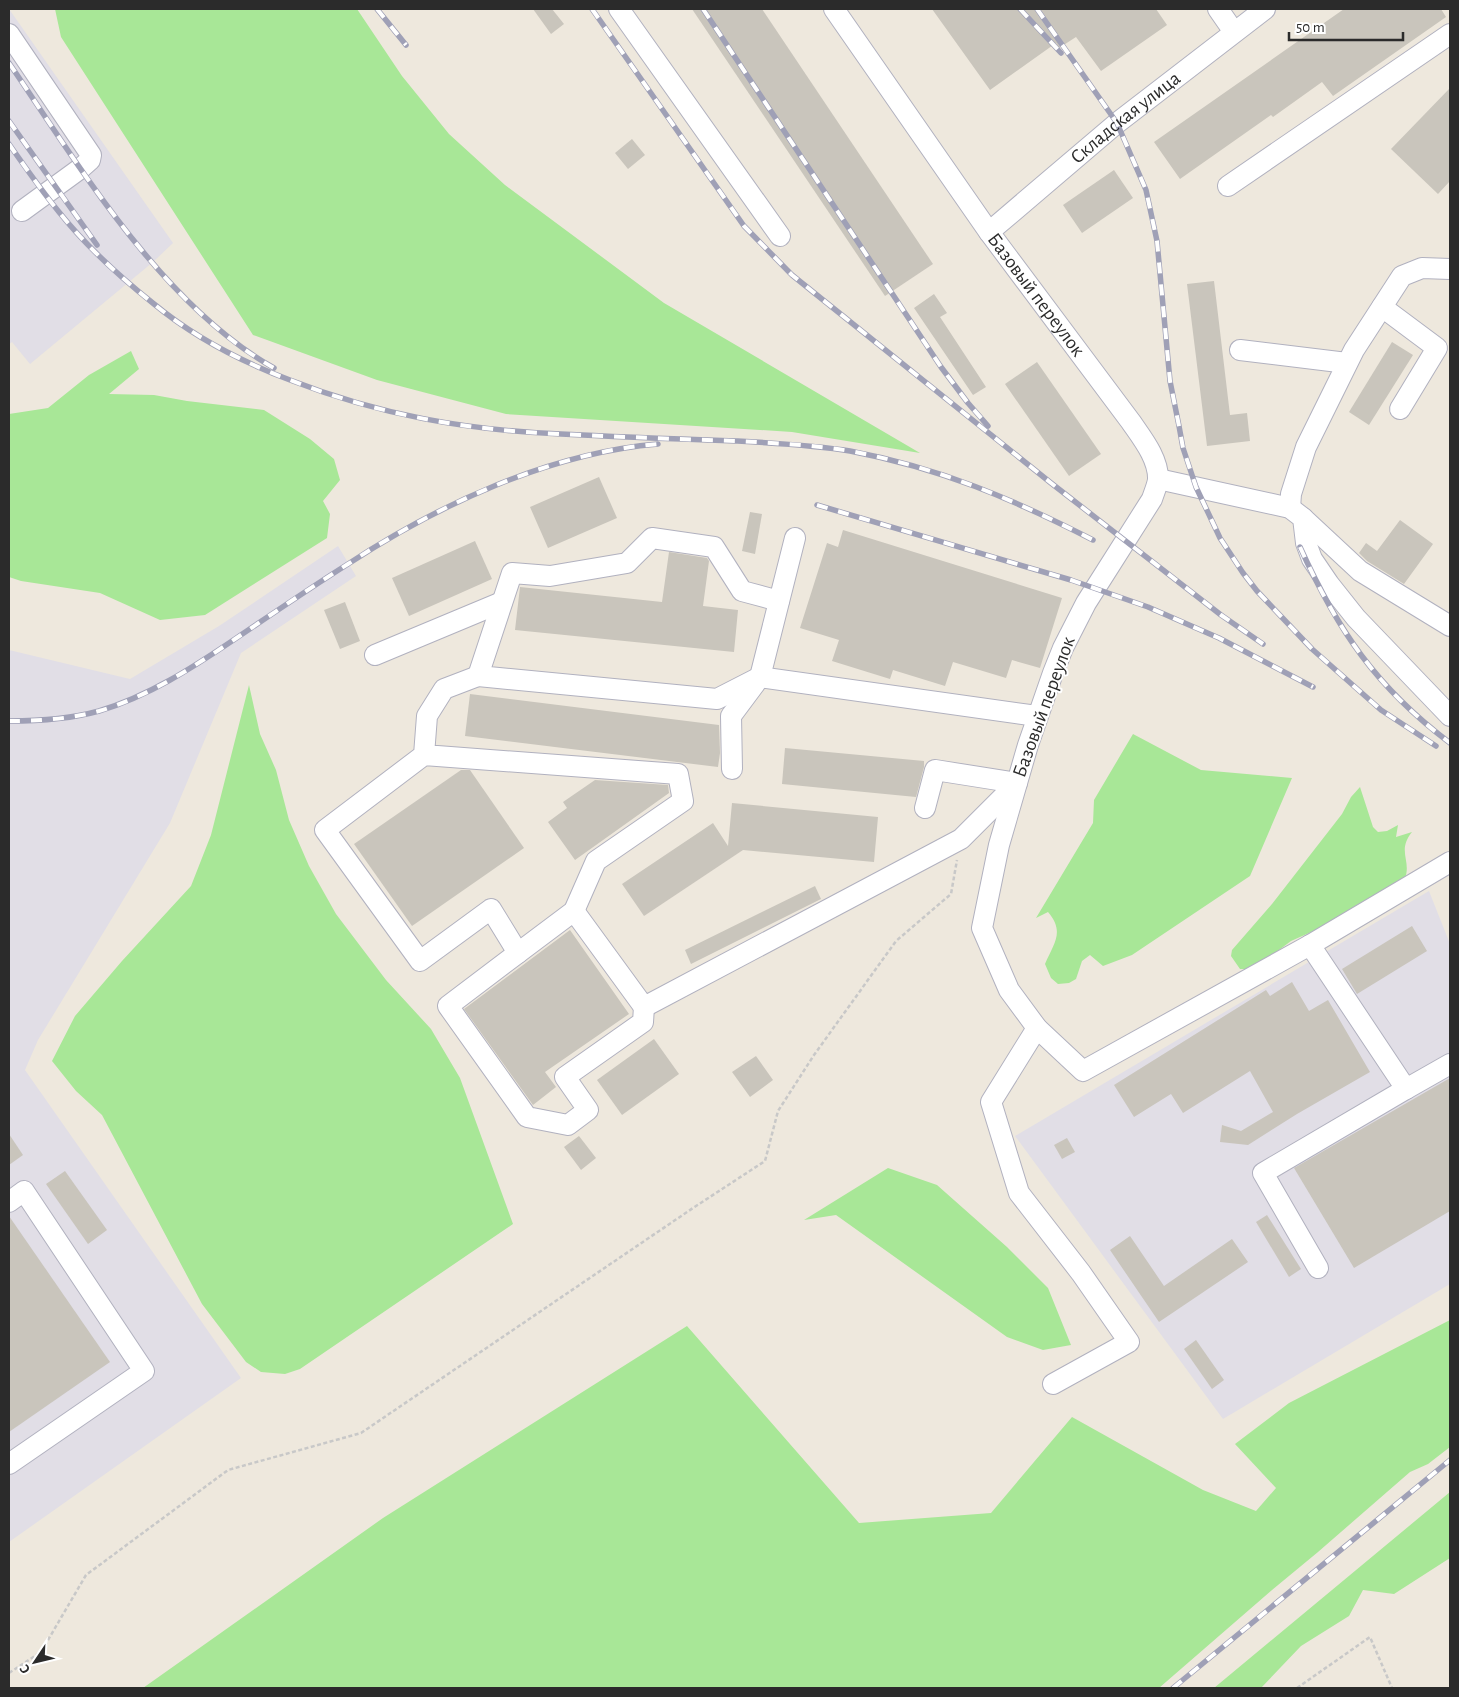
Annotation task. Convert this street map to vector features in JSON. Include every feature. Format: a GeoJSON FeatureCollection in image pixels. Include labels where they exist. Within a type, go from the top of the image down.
{"type":"FeatureCollection","features":[{"type":"Feature","properties":{"kind":"street"},"geometry":{"type":"LineString","coordinates":[[618,9],[780,236]]}},
{"type":"Feature","properties":{"kind":"street","name":"Базовый переулок"},"geometry":{"type":"LineString","coordinates":[[834,9],[989,232],[1132,422],[1157,468],[1158,479],[1152,499],[1086,603],[1067,640],[1037,716],[999,845],[982,928],[1009,990],[1037,1028],[1083,1071],[1310,945],[1450,862]]}},
{"type":"Feature","properties":{"kind":"street"},"geometry":{"type":"LineString","coordinates":[[1218,9],[1234,32]]}},
{"type":"Feature","properties":{"kind":"street","name":"Складская улица"},"geometry":{"type":"LineString","coordinates":[[989,232],[1117,123],[1265,9]]}},
{"type":"Feature","properties":{"kind":"street"},"geometry":{"type":"LineString","coordinates":[[9,34],[91,155],[90,160],[81,168],[22,211]]}},
{"type":"Feature","properties":{"kind":"street"},"geometry":{"type":"LineString","coordinates":[[1228,186],[1450,34]]}},
{"type":"Feature","properties":{"kind":"street"},"geometry":{"type":"LineString","coordinates":[[1450,269],[1422,268],[1402,276],[1354,350],[1306,447],[1291,494],[1312,560],[1329,584],[1356,618],[1450,716]]}},
{"type":"Feature","properties":{"kind":"street"},"geometry":{"type":"LineString","coordinates":[[1382,307],[1437,348],[1400,408]]}},
{"type":"Feature","properties":{"kind":"street"},"geometry":{"type":"LineString","coordinates":[[1240,350],[1347,364]]}},
{"type":"Feature","properties":{"kind":"street"},"geometry":{"type":"LineString","coordinates":[[1158,479],[1296,513],[1360,571],[1450,626]]}},
{"type":"Feature","properties":{"kind":"street"},"geometry":{"type":"LineString","coordinates":[[478,676],[512,573],[550,576],[627,563],[652,538],[714,548],[742,591],[779,601]]}},
{"type":"Feature","properties":{"kind":"street"},"geometry":{"type":"LineString","coordinates":[[732,769],[731,716],[760,678],[795,538]]}},
{"type":"Feature","properties":{"kind":"street"},"geometry":{"type":"LineString","coordinates":[[375,656],[502,602]]}},
{"type":"Feature","properties":{"kind":"street"},"geometry":{"type":"LineString","coordinates":[[424,755],[427,716],[444,689],[478,676],[717,699],[760,678],[1037,716]]}},
{"type":"Feature","properties":{"kind":"street"},"geometry":{"type":"LineString","coordinates":[[518,953],[491,909],[420,962],[325,830],[424,755],[678,774],[683,800],[596,861],[574,911],[448,1006],[527,1117],[568,1125],[588,1110],[566,1077],[642,1022],[644,1007],[574,911]]}},
{"type":"Feature","properties":{"kind":"street"},"geometry":{"type":"LineString","coordinates":[[925,808],[935,770],[1017,783]]}},
{"type":"Feature","properties":{"kind":"street"},"geometry":{"type":"LineString","coordinates":[[644,1007],[961,839],[1017,783]]}},
{"type":"Feature","properties":{"kind":"street"},"geometry":{"type":"LineString","coordinates":[[1310,945],[1406,1089]]}},
{"type":"Feature","properties":{"kind":"street"},"geometry":{"type":"LineString","coordinates":[[1037,1028],[991,1102],[1019,1193],[1081,1273],[1129,1342],[1053,1384]]}},
{"type":"Feature","properties":{"kind":"street"},"geometry":{"type":"LineString","coordinates":[[1318,1268],[1263,1173],[1450,1064]]}},
{"type":"Feature","properties":{"kind":"street"},"geometry":{"type":"LineString","coordinates":[[9,1202],[24,1191],[144,1371],[9,1464]]}},
{"type":"Feature","properties":{"kind":"path"},"geometry":{"type":"LineString","coordinates":[[9,1673],[41,1652],[86,1575],[228,1470],[361,1433],[765,1161],[778,1111],[814,1055],[896,941],[951,894],[961,839]]}},
{"type":"Feature","properties":{"kind":"path"},"geometry":{"type":"LineString","coordinates":[[1298,1688],[1370,1637],[1392,1688]]}},
{"type":"Feature","properties":{"kind":"shaded area"},"geometry":{"type":"Polygon","coordinates":[[[9,9],[173,243],[153,262],[30,364],[12,342],[9,344],[9,9]]]}},
{"type":"Feature","properties":{"kind":"shaded area"},"geometry":{"type":"Polygon","coordinates":[[[338,546],[356,576],[241,653],[170,823],[38,1040],[25,1070],[241,1378],[9,1542],[9,650],[130,679],[219,626],[338,546]]]}},
{"type":"Feature","properties":{"kind":"shaded area"},"geometry":{"type":"Polygon","coordinates":[[[1429,891],[1450,944],[1450,1284],[1223,1419],[1015,1136],[1429,891]]]}},
{"type":"Feature","properties":{"kind":"green space"},"geometry":{"type":"Polygon","coordinates":[[[55,9],[357,9],[402,76],[449,134],[505,185],[664,303],[920,453],[792,432],[506,414],[377,380],[253,335],[61,37],[55,9]]]}},
{"type":"Feature","properties":{"kind":"green space"},"geometry":{"type":"Polygon","coordinates":[[[131,351],[139,369],[109,394],[154,395],[264,410],[310,439],[334,459],[340,480],[323,501],[330,514],[327,538],[205,615],[160,620],[100,593],[21,581],[9,577],[9,414],[48,408],[89,375],[131,351]]]}},
{"type":"Feature","properties":{"kind":"green space"},"geometry":{"type":"Polygon","coordinates":[[[249,685],[260,734],[276,770],[289,820],[309,866],[336,914],[386,980],[431,1029],[460,1078],[513,1224],[300,1369],[285,1374],[261,1372],[246,1362],[202,1304],[102,1115],[76,1091],[52,1061],[75,1016],[122,961],[191,886],[211,835],[249,685]]]}},
{"type":"Feature","properties":{"kind":"green space"},"geometry":{"type":"Polygon","coordinates":[[[1133,734],[1201,770],[1292,778],[1250,876],[1132,955],[1103,966],[1090,955],[1082,961],[1076,979],[1069,983],[1058,984],[1051,978],[1045,964],[1056,938],[1056,926],[1048,912],[1036,918],[1093,823],[1094,800],[1133,734]]]}},
{"type":"Feature","properties":{"kind":"green space"},"geometry":{"type":"Polygon","coordinates":[[[1360,787],[1373,827],[1378,832],[1387,831],[1398,825],[1396,837],[1412,832],[1405,845],[1407,868],[1404,881],[1318,929],[1291,941],[1275,953],[1247,969],[1240,969],[1231,956],[1232,950],[1272,904],[1342,814],[1351,797],[1360,787]]]}},
{"type":"Feature","properties":{"kind":"green space"},"geometry":{"type":"Polygon","coordinates":[[[888,1168],[937,1185],[1007,1247],[1048,1288],[1071,1345],[1043,1350],[1007,1337],[836,1215],[804,1220],[888,1168]]]}},
{"type":"Feature","properties":{"kind":"green space"},"geometry":{"type":"Polygon","coordinates":[[[1450,1320],[1450,1447],[1428,1464],[1410,1472],[1159,1688],[143,1688],[383,1518],[687,1326],[859,1523],[991,1513],[1072,1417],[1203,1490],[1256,1511],[1276,1488],[1235,1444],[1289,1403],[1450,1320]]]}},
{"type":"Feature","properties":{"kind":"green space"},"geometry":{"type":"Polygon","coordinates":[[[1450,1492],[1450,1558],[1394,1594],[1363,1590],[1349,1616],[1301,1646],[1261,1688],[1214,1688],[1450,1492]]]}},
{"type":"Feature","properties":{"kind":"building"},"geometry":{"type":"Polygon","coordinates":[[[533,9],[552,9],[564,24],[551,34],[533,9]]]}},
{"type":"Feature","properties":{"kind":"building"},"geometry":{"type":"Polygon","coordinates":[[[692,9],[762,9],[933,264],[885,296],[692,9]]]}},
{"type":"Feature","properties":{"kind":"building"},"geometry":{"type":"Polygon","coordinates":[[[932,9],[1156,9],[1167,25],[1101,71],[1076,37],[1059,48],[1056,43],[990,90],[932,9]]]}},
{"type":"Feature","properties":{"kind":"building"},"geometry":{"type":"Polygon","coordinates":[[[1344,9],[1441,9],[1446,17],[1333,96],[1322,82],[1273,117],[1271,115],[1180,179],[1154,142],[1344,9]]]}},
{"type":"Feature","properties":{"kind":"building"},"geometry":{"type":"Polygon","coordinates":[[[1450,88],[1450,181],[1438,194],[1391,149],[1450,88]]]}},
{"type":"Feature","properties":{"kind":"building"},"geometry":{"type":"Polygon","coordinates":[[[632,139],[645,155],[628,169],[615,153],[632,139]]]}},
{"type":"Feature","properties":{"kind":"building"},"geometry":{"type":"Polygon","coordinates":[[[1114,170],[1133,198],[1082,233],[1063,205],[1114,170]]]}},
{"type":"Feature","properties":{"kind":"building"},"geometry":{"type":"Polygon","coordinates":[[[1214,281],[1230,415],[1247,413],[1250,441],[1207,446],[1187,284],[1214,281]]]}},
{"type":"Feature","properties":{"kind":"building"},"geometry":{"type":"Polygon","coordinates":[[[934,294],[947,313],[940,317],[986,387],[973,395],[914,308],[934,294]]]}},
{"type":"Feature","properties":{"kind":"building"},"geometry":{"type":"Polygon","coordinates":[[[1392,342],[1413,355],[1369,425],[1349,412],[1392,342]]]}},
{"type":"Feature","properties":{"kind":"building"},"geometry":{"type":"Polygon","coordinates":[[[1037,362],[1101,454],[1069,476],[1005,384],[1037,362]]]}},
{"type":"Feature","properties":{"kind":"building"},"geometry":{"type":"Polygon","coordinates":[[[599,477],[617,518],[548,548],[530,507],[599,477]]]}},
{"type":"Feature","properties":{"kind":"building"},"geometry":{"type":"Polygon","coordinates":[[[750,512],[762,514],[755,554],[742,551],[750,512]]]}},
{"type":"Feature","properties":{"kind":"building"},"geometry":{"type":"Polygon","coordinates":[[[1400,520],[1433,544],[1404,584],[1367,561],[1359,553],[1366,543],[1377,551],[1400,520]]]}},
{"type":"Feature","properties":{"kind":"building"},"geometry":{"type":"Polygon","coordinates":[[[843,530],[1062,598],[1040,668],[1012,660],[1006,678],[953,662],[945,686],[893,670],[890,679],[832,661],[839,640],[800,628],[827,543],[838,547],[843,530]]]}},
{"type":"Feature","properties":{"kind":"building"},"geometry":{"type":"Polygon","coordinates":[[[475,541],[492,579],[409,616],[392,578],[475,541]]]}},
{"type":"Feature","properties":{"kind":"building"},"geometry":{"type":"Polygon","coordinates":[[[669,552],[707,558],[709,561],[703,606],[738,610],[734,652],[515,630],[520,587],[662,602],[669,552]]]}},
{"type":"Feature","properties":{"kind":"building"},"geometry":{"type":"Polygon","coordinates":[[[345,602],[360,641],[340,649],[324,610],[345,602]]]}},
{"type":"Feature","properties":{"kind":"building"},"geometry":{"type":"Polygon","coordinates":[[[470,694],[719,725],[720,753],[718,767],[465,736],[470,694]]]}},
{"type":"Feature","properties":{"kind":"building"},"geometry":{"type":"Polygon","coordinates":[[[785,748],[924,761],[924,767],[916,797],[782,784],[785,748]]]}},
{"type":"Feature","properties":{"kind":"building"},"geometry":{"type":"Polygon","coordinates":[[[461,770],[470,770],[524,848],[412,926],[354,844],[461,770]]]}},
{"type":"Feature","properties":{"kind":"building"},"geometry":{"type":"Polygon","coordinates":[[[595,780],[668,785],[669,793],[575,860],[548,822],[567,808],[563,802],[595,780]]]}},
{"type":"Feature","properties":{"kind":"building"},"geometry":{"type":"Polygon","coordinates":[[[732,803],[878,817],[874,862],[743,850],[644,916],[622,884],[713,823],[728,846],[732,803]]]}},
{"type":"Feature","properties":{"kind":"building"},"geometry":{"type":"Polygon","coordinates":[[[815,886],[821,899],[691,964],[685,950],[815,886]]]}},
{"type":"Feature","properties":{"kind":"building"},"geometry":{"type":"Polygon","coordinates":[[[1412,926],[1427,951],[1357,994],[1342,969],[1412,926]]]}},
{"type":"Feature","properties":{"kind":"building"},"geometry":{"type":"Polygon","coordinates":[[[570,930],[629,1014],[545,1072],[556,1087],[533,1105],[464,1009],[570,930]]]}},
{"type":"Feature","properties":{"kind":"building"},"geometry":{"type":"Polygon","coordinates":[[[1292,982],[1309,1011],[1328,1000],[1370,1072],[1248,1145],[1220,1142],[1222,1125],[1241,1131],[1273,1112],[1250,1071],[1183,1113],[1171,1094],[1134,1117],[1114,1085],[1266,990],[1270,996],[1292,982]]]}},
{"type":"Feature","properties":{"kind":"building"},"geometry":{"type":"Polygon","coordinates":[[[654,1039],[679,1074],[622,1115],[597,1080],[654,1039]]]}},
{"type":"Feature","properties":{"kind":"building"},"geometry":{"type":"Polygon","coordinates":[[[756,1056],[773,1080],[750,1097],[732,1072],[756,1056]]]}},
{"type":"Feature","properties":{"kind":"building"},"geometry":{"type":"Polygon","coordinates":[[[1450,1078],[1450,1211],[1354,1268],[1294,1168],[1450,1078]]]}},
{"type":"Feature","properties":{"kind":"building"},"geometry":{"type":"Polygon","coordinates":[[[9,1134],[23,1155],[9,1165],[9,1134]]]}},
{"type":"Feature","properties":{"kind":"building"},"geometry":{"type":"Polygon","coordinates":[[[579,1136],[596,1158],[581,1170],[564,1147],[579,1136]]]}},
{"type":"Feature","properties":{"kind":"building"},"geometry":{"type":"Polygon","coordinates":[[[1067,1138],[1075,1152],[1062,1159],[1054,1145],[1067,1138]]]}},
{"type":"Feature","properties":{"kind":"building"},"geometry":{"type":"Polygon","coordinates":[[[65,1171],[107,1230],[88,1244],[46,1184],[65,1171]]]}},
{"type":"Feature","properties":{"kind":"building"},"geometry":{"type":"Polygon","coordinates":[[[1267,1215],[1301,1269],[1289,1277],[1256,1222],[1267,1215]]]}},
{"type":"Feature","properties":{"kind":"building"},"geometry":{"type":"Polygon","coordinates":[[[9,1216],[110,1362],[9,1432],[9,1216]]]}},
{"type":"Feature","properties":{"kind":"building"},"geometry":{"type":"Polygon","coordinates":[[[1130,1236],[1164,1286],[1232,1239],[1248,1262],[1159,1322],[1110,1250],[1130,1236]]]}},
{"type":"Feature","properties":{"kind":"building"},"geometry":{"type":"Polygon","coordinates":[[[1196,1340],[1224,1380],[1212,1389],[1184,1349],[1196,1340]]]}},
{"type":"Feature","properties":{"kind":"railway"},"geometry":{"type":"LineString","coordinates":[[377,9],[406,45]]}},
{"type":"Feature","properties":{"kind":"railway"},"geometry":{"type":"LineString","coordinates":[[592,9],[744,226],[792,275],[1051,483],[1221,615],[1263,644]]}},
{"type":"Feature","properties":{"kind":"railway"},"geometry":{"type":"LineString","coordinates":[[703,9],[941,367],[988,426]]}},
{"type":"Feature","properties":{"kind":"railway"},"geometry":{"type":"LineString","coordinates":[[1020,9],[1061,53]]}},
{"type":"Feature","properties":{"kind":"railway"},"geometry":{"type":"LineString","coordinates":[[1037,9],[1117,123],[1146,190],[1157,241],[1170,381],[1183,448],[1196,487],[1220,538],[1257,591],[1312,649],[1381,710],[1436,746]]}},
{"type":"Feature","properties":{"kind":"railway"},"geometry":{"type":"LineString","coordinates":[[9,63],[95,189],[126,231],[160,271],[195,308],[233,341],[274,368]]}},
{"type":"Feature","properties":{"kind":"railway"},"geometry":{"type":"LineString","coordinates":[[9,121],[97,245]]}},
{"type":"Feature","properties":{"kind":"railway"},"geometry":{"type":"LineString","coordinates":[[9,144],[69,225],[104,261],[141,294],[169,316],[219,348],[290,380],[357,403],[423,419],[491,429],[765,443],[850,451],[915,466],[975,486],[1034,511],[1093,540]]}},
{"type":"Feature","properties":{"kind":"railway"},"geometry":{"type":"LineString","coordinates":[[9,721],[65,718],[117,705],[170,680],[383,542],[457,502],[536,470],[576,458],[617,449],[658,444]]}},
{"type":"Feature","properties":{"kind":"railway"},"geometry":{"type":"LineString","coordinates":[[817,505],[1071,580],[1148,607],[1219,638],[1313,687]]}},
{"type":"Feature","properties":{"kind":"railway"},"geometry":{"type":"LineString","coordinates":[[1300,547],[1329,605],[1362,656],[1401,701],[1450,743]]}},
{"type":"Feature","properties":{"kind":"railway"},"geometry":{"type":"LineString","coordinates":[[1173,1688],[1450,1460]]}}]}
